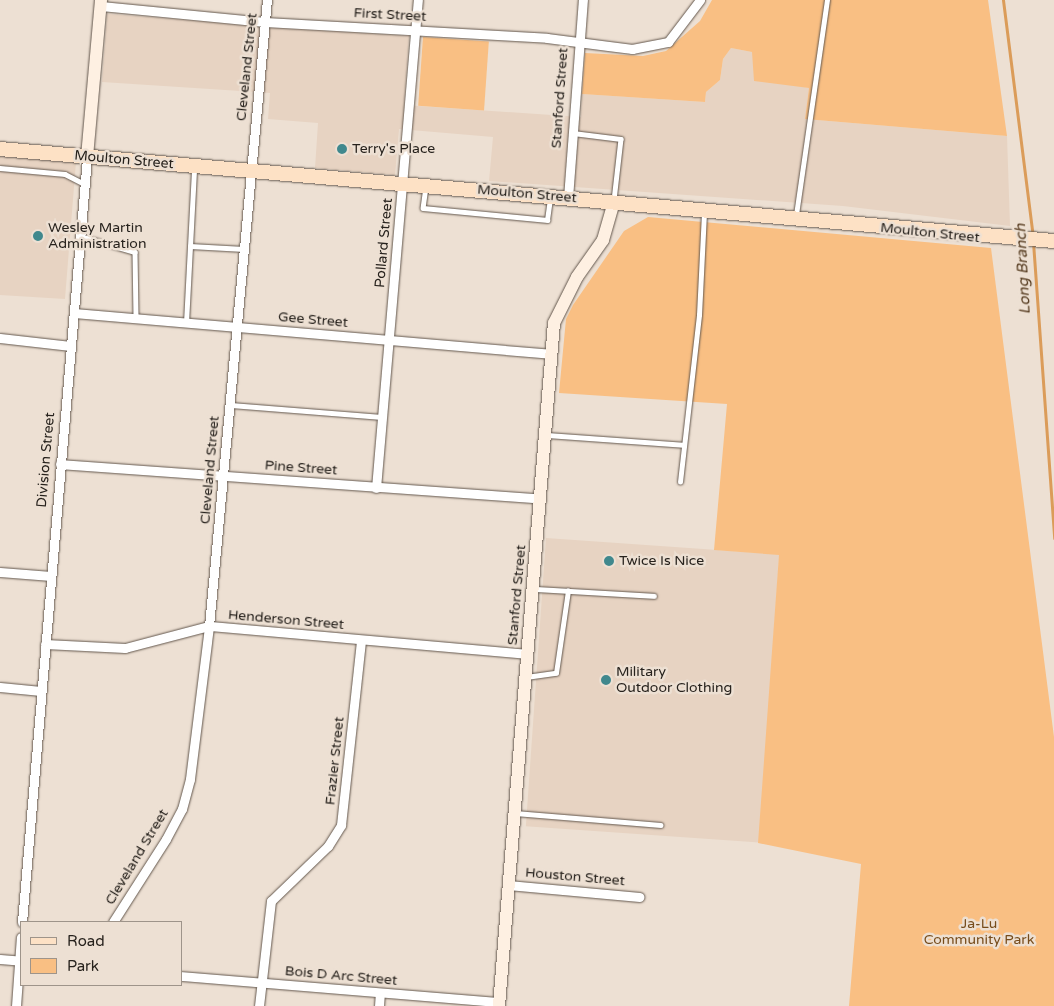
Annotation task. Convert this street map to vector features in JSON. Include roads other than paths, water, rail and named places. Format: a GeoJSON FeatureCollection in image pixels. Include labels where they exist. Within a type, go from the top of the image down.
{"type":"FeatureCollection","features":[{"type":"Feature","properties":{"kind":"main road","name":"Moulton Street"},"geometry":{"type":"LineString","coordinates":[[0,149],[550,196],[1002,240],[1054,241]]}},
{"type":"Feature","properties":{"kind":"street","name":"Cleveland Street"},"geometry":{"type":"LineString","coordinates":[[114,921],[182,810],[209,626],[267,0]]}},
{"type":"Feature","properties":{"kind":"street","name":"Pollard Street"},"geometry":{"type":"LineString","coordinates":[[376,488],[418,0]]}},
{"type":"Feature","properties":{"kind":"street","name":"Stanford Street"},"geometry":{"type":"LineString","coordinates":[[568,198],[583,0]]}},
{"type":"Feature","properties":{"kind":"street","name":"First Street"},"geometry":{"type":"LineString","coordinates":[[101,3],[265,22],[415,30],[642,48],[660,46],[675,37],[700,0]]}},
{"type":"Feature","properties":{"kind":"street","name":"Division Street"},"geometry":{"type":"LineString","coordinates":[[22,921],[50,576],[101,3]]}},
{"type":"Feature","properties":{"kind":"street","name":"Stanford Street"},"geometry":{"type":"LineString","coordinates":[[499,1004],[550,354],[562,304],[604,240],[614,202]]}},
{"type":"Feature","properties":{"kind":"street","name":"Gee Street"},"geometry":{"type":"LineString","coordinates":[[74,312],[550,354]]}},
{"type":"Feature","properties":{"kind":"street"},"geometry":{"type":"LineString","coordinates":[[0,338],[71,346]]}},
{"type":"Feature","properties":{"kind":"street","name":"Pine Street"},"geometry":{"type":"LineString","coordinates":[[60,464],[376,488],[539,498]]}},
{"type":"Feature","properties":{"kind":"street"},"geometry":{"type":"LineString","coordinates":[[0,572],[50,576]]}},
{"type":"Feature","properties":{"kind":"street","name":"Henderson Street"},"geometry":{"type":"LineString","coordinates":[[45,644],[125,648],[209,626],[527,654]]}},
{"type":"Feature","properties":{"kind":"street","name":"Frazier Street"},"geometry":{"type":"LineString","coordinates":[[260,1006],[270,901],[328,846],[341,825],[362,640]]}},
{"type":"Feature","properties":{"kind":"street"},"geometry":{"type":"LineString","coordinates":[[0,687],[41,691]]}},
{"type":"Feature","properties":{"kind":"street","name":"Houston Street"},"geometry":{"type":"LineString","coordinates":[[508,885],[639,896]]}},
{"type":"Feature","properties":{"kind":"street"},"geometry":{"type":"LineString","coordinates":[[0,959],[20,961],[16,1006]]}},
{"type":"Feature","properties":{"kind":"street","name":"Bois D Arc Street"},"geometry":{"type":"LineString","coordinates":[[182,976],[499,1004]]}},
{"type":"Feature","properties":{"kind":"street"},"geometry":{"type":"LineString","coordinates":[[379,1006],[380,993]]}},
{"type":"Feature","properties":{"kind":"lane"},"geometry":{"type":"LineString","coordinates":[[795,219],[827,0]]}},
{"type":"Feature","properties":{"kind":"lane"},"geometry":{"type":"LineString","coordinates":[[572,133],[621,139],[614,202]]}},
{"type":"Feature","properties":{"kind":"lane"},"geometry":{"type":"LineString","coordinates":[[186,322],[194,166]]}},
{"type":"Feature","properties":{"kind":"lane"},"geometry":{"type":"LineString","coordinates":[[0,168],[65,174],[85,184]]}},
{"type":"Feature","properties":{"kind":"lane"},"geometry":{"type":"LineString","coordinates":[[426,186],[424,208],[547,220],[550,196]]}},
{"type":"Feature","properties":{"kind":"lane"},"geometry":{"type":"LineString","coordinates":[[680,482],[704,210]]}},
{"type":"Feature","properties":{"kind":"lane"},"geometry":{"type":"LineString","coordinates":[[80,236],[135,252],[136,318]]}},
{"type":"Feature","properties":{"kind":"lane"},"geometry":{"type":"LineString","coordinates":[[190,246],[244,249]]}},
{"type":"Feature","properties":{"kind":"lane"},"geometry":{"type":"LineString","coordinates":[[230,404],[383,417]]}},
{"type":"Feature","properties":{"kind":"lane"},"geometry":{"type":"LineString","coordinates":[[544,435],[684,445]]}},
{"type":"Feature","properties":{"kind":"lane"},"geometry":{"type":"LineString","coordinates":[[532,589],[654,596]]}},
{"type":"Feature","properties":{"kind":"lane"},"geometry":{"type":"LineString","coordinates":[[525,677],[556,673],[568,591]]}},
{"type":"Feature","properties":{"kind":"lane"},"geometry":{"type":"LineString","coordinates":[[514,813],[661,825]]}},
{"type":"Feature","properties":{"kind":"waterway","name":"Long Branch"},"geometry":{"type":"LineString","coordinates":[[1003,0],[1033,236]]}},
{"type":"Feature","properties":{"kind":"waterway","name":"Long Branch"},"geometry":{"type":"LineString","coordinates":[[1033,242],[1054,538]]}},
{"type":"Feature","properties":{"kind":"place","name":"Terry's Place"},"geometry":{"type":"Point","coordinates":[342,149]}},
{"type":"Feature","properties":{"kind":"place","name":"Wesley Martin Administration"},"geometry":{"type":"Point","coordinates":[38,236]}},
{"type":"Feature","properties":{"kind":"place","name":"Twice Is Nice"},"geometry":{"type":"Point","coordinates":[609,561]}},
{"type":"Feature","properties":{"kind":"place","name":"Military Outdoor Clothing"},"geometry":{"type":"Point","coordinates":[606,680]}},
{"type":"Feature","properties":{"kind":"park label","name":"Ja-Lu Community Park"},"geometry":{"type":"Point","coordinates":[979,932]}}]}
